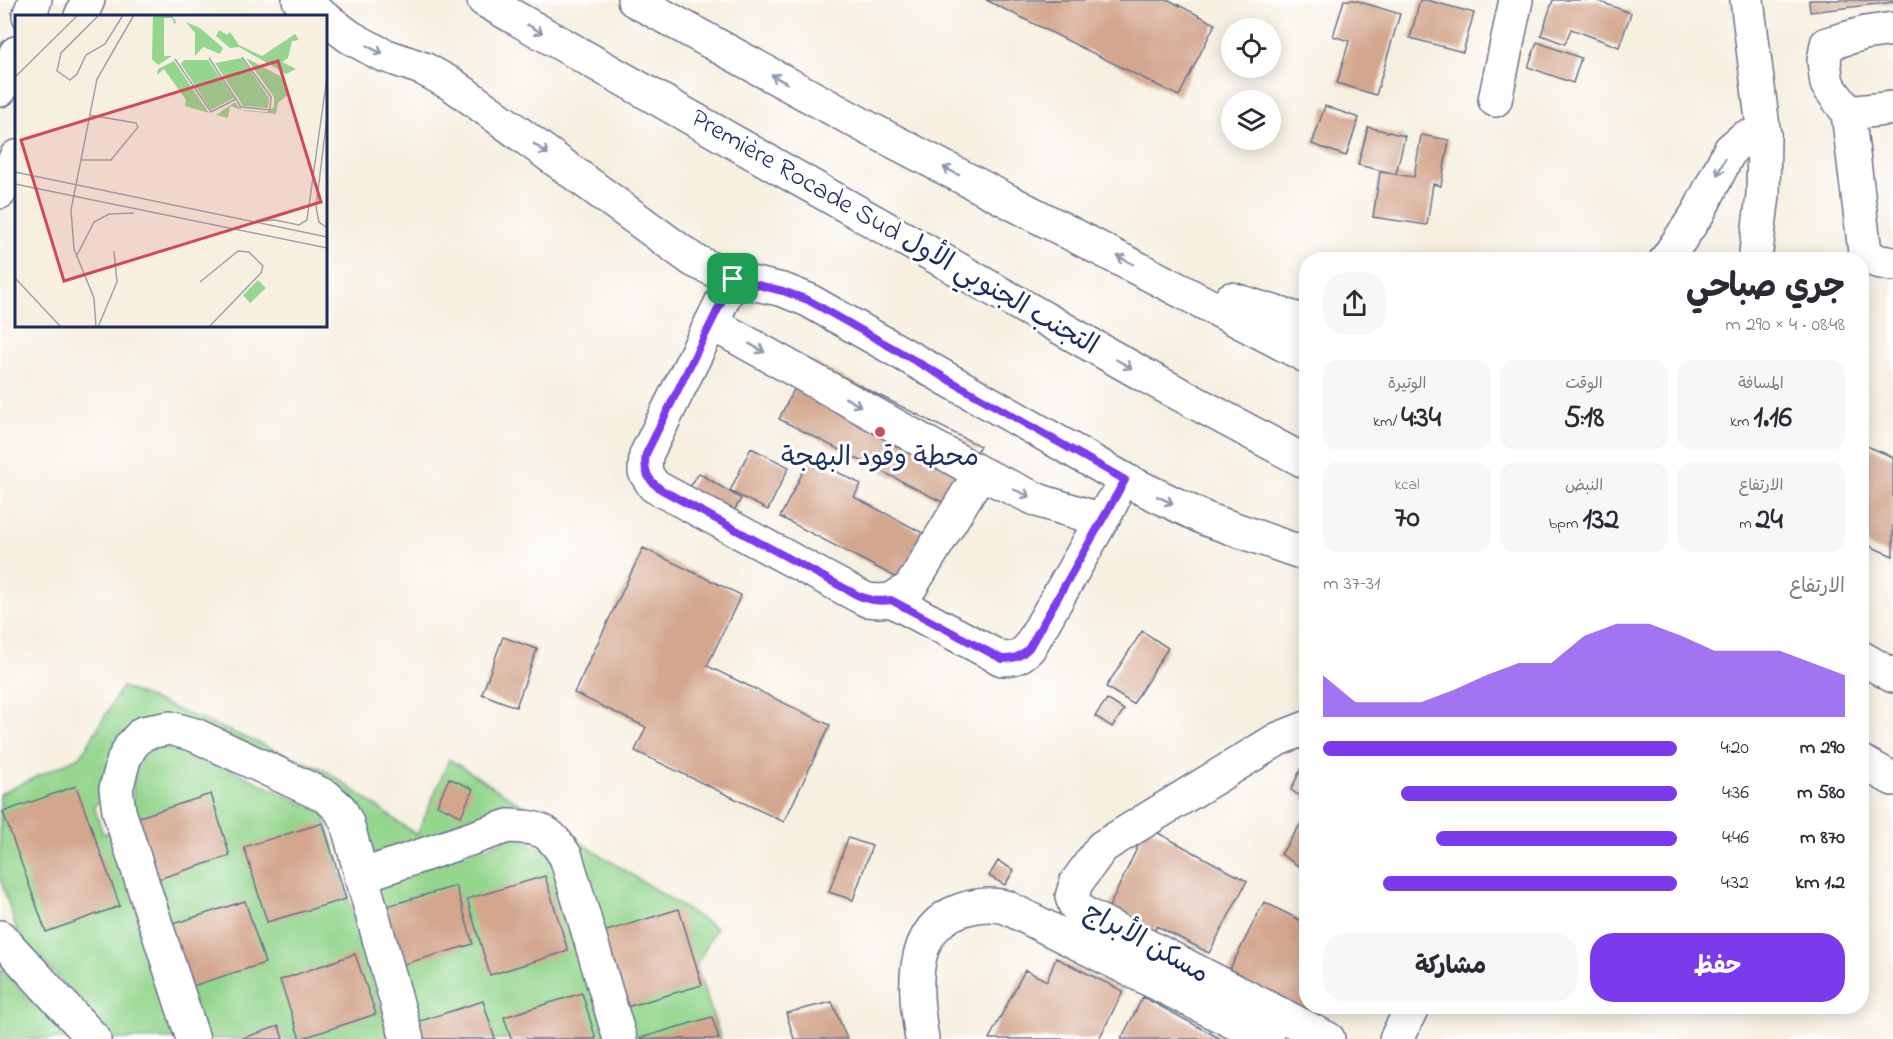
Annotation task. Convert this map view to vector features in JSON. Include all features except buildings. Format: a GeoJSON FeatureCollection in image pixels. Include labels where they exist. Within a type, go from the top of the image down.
{"type":"FeatureCollection","features":[{"type":"Feature","properties":{"kind":"main road"},"geometry":{"type":"LineString","coordinates":[[29,15],[35,0]]}},
{"type":"Feature","properties":{"kind":"main road"},"geometry":{"type":"LineString","coordinates":[[81,15],[88,0]]}},
{"type":"Feature","properties":{"kind":"main road"},"geometry":{"type":"LineString","coordinates":[[299,0],[320,15]]}},
{"type":"Feature","properties":{"kind":"main road","name":"Première Rocade Sud التجنب الجنوبي الأول"},"geometry":{"type":"LineString","coordinates":[[484,0],[1144,375],[1299,458]]}},
{"type":"Feature","properties":{"kind":"main road"},"geometry":{"type":"LineString","coordinates":[[634,0],[870,129],[1299,352]]}},
{"type":"Feature","properties":{"kind":"main road"},"geometry":{"type":"LineString","coordinates":[[1495,100],[1516,0]]}},
{"type":"Feature","properties":{"kind":"main road"},"geometry":{"type":"LineString","coordinates":[[1747,0],[1764,135],[1763,195],[1756,252]]}},
{"type":"Feature","properties":{"kind":"main road"},"geometry":{"type":"LineString","coordinates":[[327,20],[350,37],[381,54],[439,76],[693,260],[733,279],[783,291],[808,300],[1125,480],[1206,519],[1299,552]]}},
{"type":"Feature","properties":{"kind":"main road"},"geometry":{"type":"LineString","coordinates":[[1865,252],[1848,113],[1827,84],[1824,61],[1827,44],[1865,33],[1893,29]]}},
{"type":"Feature","properties":{"kind":"main road"},"geometry":{"type":"LineString","coordinates":[[0,90],[15,56]]}},
{"type":"Feature","properties":{"kind":"main road"},"geometry":{"type":"LineString","coordinates":[[1848,113],[1893,108]]}},
{"type":"Feature","properties":{"kind":"main road"},"geometry":{"type":"LineString","coordinates":[[1671,252],[1698,213],[1730,150],[1744,138],[1764,135]]}},
{"type":"Feature","properties":{"kind":"main road"},"geometry":{"type":"LineString","coordinates":[[0,192],[15,159]]}},
{"type":"Feature","properties":{"kind":"main road"},"geometry":{"type":"LineString","coordinates":[[1869,255],[1876,261],[1893,264]]}},
{"type":"Feature","properties":{"kind":"main road"},"geometry":{"type":"LineString","coordinates":[[1158,277],[1299,320]]}},
{"type":"Feature","properties":{"kind":"main road"},"geometry":{"type":"LineString","coordinates":[[733,279],[646,454],[645,472],[648,479],[662,490],[857,595],[879,602],[891,600],[910,588],[980,473]]}},
{"type":"Feature","properties":{"kind":"main road"},"geometry":{"type":"LineString","coordinates":[[711,323],[980,473],[1040,501],[1102,520]]}},
{"type":"Feature","properties":{"kind":"main road"},"geometry":{"type":"LineString","coordinates":[[891,600],[1002,659],[1012,659],[1022,655],[1029,648],[1125,480]]}},
{"type":"Feature","properties":{"kind":"main road"},"geometry":{"type":"LineString","coordinates":[[1869,662],[1893,676]]}},
{"type":"Feature","properties":{"kind":"main road"},"geometry":{"type":"LineString","coordinates":[[193,1039],[119,811],[116,789],[124,759],[131,746],[143,733],[170,728],[195,735],[327,797],[340,809],[346,823],[406,1039]]}},
{"type":"Feature","properties":{"kind":"main road","name":"مسكن الأبراج"},"geometry":{"type":"LineString","coordinates":[[1299,731],[1278,739],[1102,847],[1076,883],[1072,897],[1075,905],[1083,913],[1328,1039]]}},
{"type":"Feature","properties":{"kind":"main road"},"geometry":{"type":"LineString","coordinates":[[1869,766],[1893,779]]}},
{"type":"Feature","properties":{"kind":"main road"},"geometry":{"type":"LineString","coordinates":[[361,876],[508,826],[543,832],[554,838],[566,857],[620,1039]]}},
{"type":"Feature","properties":{"kind":"main road"},"geometry":{"type":"LineString","coordinates":[[922,1039],[916,987],[918,961],[924,944],[948,914],[968,907],[993,904],[1006,907],[1267,1039]]}},
{"type":"Feature","properties":{"kind":"main road"},"geometry":{"type":"LineString","coordinates":[[0,937],[94,1039]]}},
{"type":"Feature","properties":{"kind":"main road"},"geometry":{"type":"LineString","coordinates":[[1396,1039],[1409,1014]]}},
{"type":"Feature","properties":{"kind":"green space"},"geometry":{"type":"Polygon","coordinates":[[[122,687],[325,770],[417,835],[449,759],[525,807],[375,855],[368,850],[352,799],[342,788],[219,733],[175,717],[103,779],[99,802],[94,806],[103,834],[112,831],[176,1039],[113,1039],[18,934],[0,877],[0,794],[81,756],[122,687]]]}},
{"type":"Feature","properties":{"kind":"green space"},"geometry":{"type":"Polygon","coordinates":[[[177,744],[323,813],[390,1039],[205,1039],[133,811],[135,774],[143,756],[162,746],[177,744]]]}},
{"type":"Feature","properties":{"kind":"green space"},"geometry":{"type":"Polygon","coordinates":[[[516,837],[550,852],[607,1039],[420,1039],[372,884],[516,837]]]}},
{"type":"Feature","properties":{"kind":"green space"},"geometry":{"type":"Polygon","coordinates":[[[572,837],[716,928],[696,966],[721,1039],[632,1039],[572,837]]]}},
{"type":"Feature","properties":{"kind":"green space"},"geometry":{"type":"Polygon","coordinates":[[[0,967],[69,1039],[0,1039],[0,967]]]}},
{"type":"Feature","properties":{"kind":"place","name":"محطة وقود البهجة"},"geometry":{"type":"Point","coordinates":[880,432]}},
{"type":"Feature","properties":{"kind":"route"},"geometry":{"type":"LineString","coordinates":[[733,279],[783,291],[808,300],[1125,480],[1029,648],[1022,655],[1012,659],[1002,659],[891,600],[879,602],[867,600],[654,486],[648,479],[644,463],[646,454],[733,279]]}}]}
